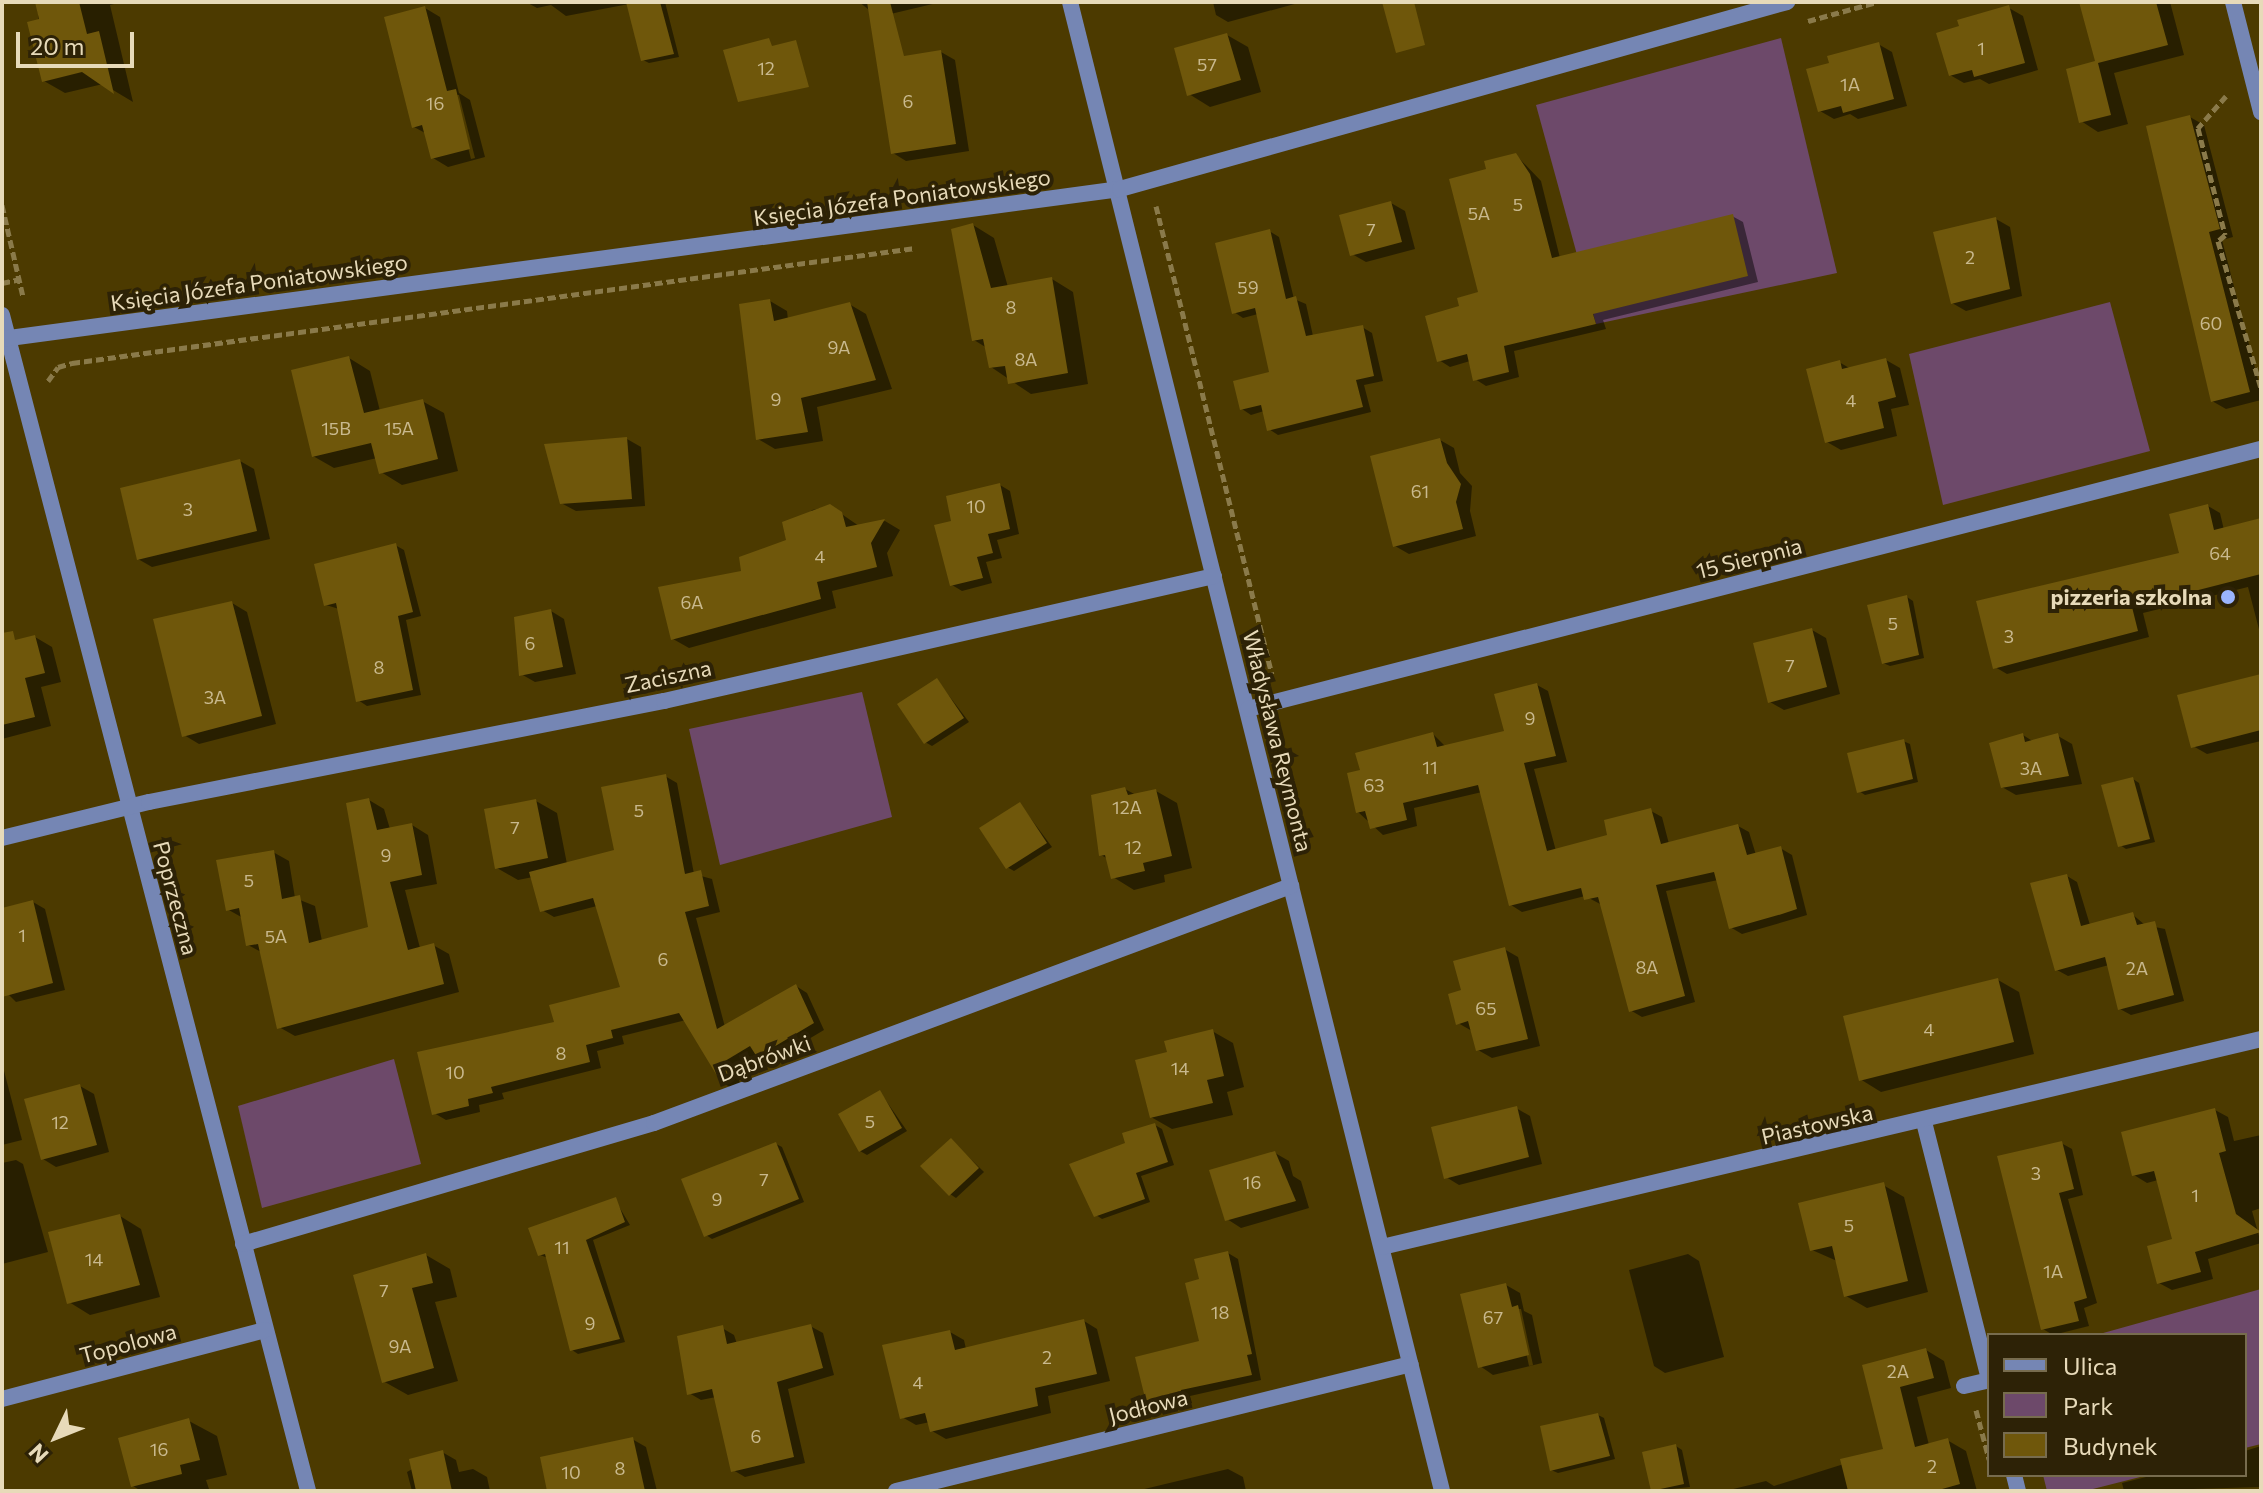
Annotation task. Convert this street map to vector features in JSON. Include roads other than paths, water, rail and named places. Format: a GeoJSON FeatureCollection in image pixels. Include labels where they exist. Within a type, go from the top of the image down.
{"type":"FeatureCollection","features":[{"type":"Feature","properties":{"kind":"street","name":"Władysława Reymonta"},"geometry":{"type":"LineString","coordinates":[[1070,2],[1120,189],[1442,1491]]}},
{"type":"Feature","properties":{"kind":"street","name":"Księcia Józefa Poniatowskiego"},"geometry":{"type":"LineString","coordinates":[[5,338],[1120,189],[1787,2]]}},
{"type":"Feature","properties":{"kind":"street"},"geometry":{"type":"LineString","coordinates":[[2233,2],[2261,112]]}},
{"type":"Feature","properties":{"kind":"street","name":"Poprzeczna"},"geometry":{"type":"LineString","coordinates":[[2,315],[5,338],[308,1491]]}},
{"type":"Feature","properties":{"kind":"street","name":"15 Sierpnia"},"geometry":{"type":"LineString","coordinates":[[1248,709],[2261,449]]}},
{"type":"Feature","properties":{"kind":"street","name":"Zaciszna"},"geometry":{"type":"LineString","coordinates":[[2,838],[129,806],[664,701],[1214,576]]}},
{"type":"Feature","properties":{"kind":"street","name":"Dąbrówki"},"geometry":{"type":"LineString","coordinates":[[243,1244],[654,1123],[1291,886]]}},
{"type":"Feature","properties":{"kind":"street","name":"Piastowska"},"geometry":{"type":"LineString","coordinates":[[1382,1247],[1924,1122],[2261,1039]]}},
{"type":"Feature","properties":{"kind":"street"},"geometry":{"type":"LineString","coordinates":[[1924,1122],[1987,1371]]}},
{"type":"Feature","properties":{"kind":"street","name":"Topolowa"},"geometry":{"type":"LineString","coordinates":[[2,1399],[265,1330]]}},
{"type":"Feature","properties":{"kind":"street","name":"Jodłowa"},"geometry":{"type":"LineString","coordinates":[[896,1491],[1411,1364]]}},
{"type":"Feature","properties":{"kind":"street"},"geometry":{"type":"LineString","coordinates":[[1964,1386],[1987,1380]]}},
{"type":"Feature","properties":{"kind":"place","name":"pizzeria szkolna"},"geometry":{"type":"Point","coordinates":[2228,597]}}]}
